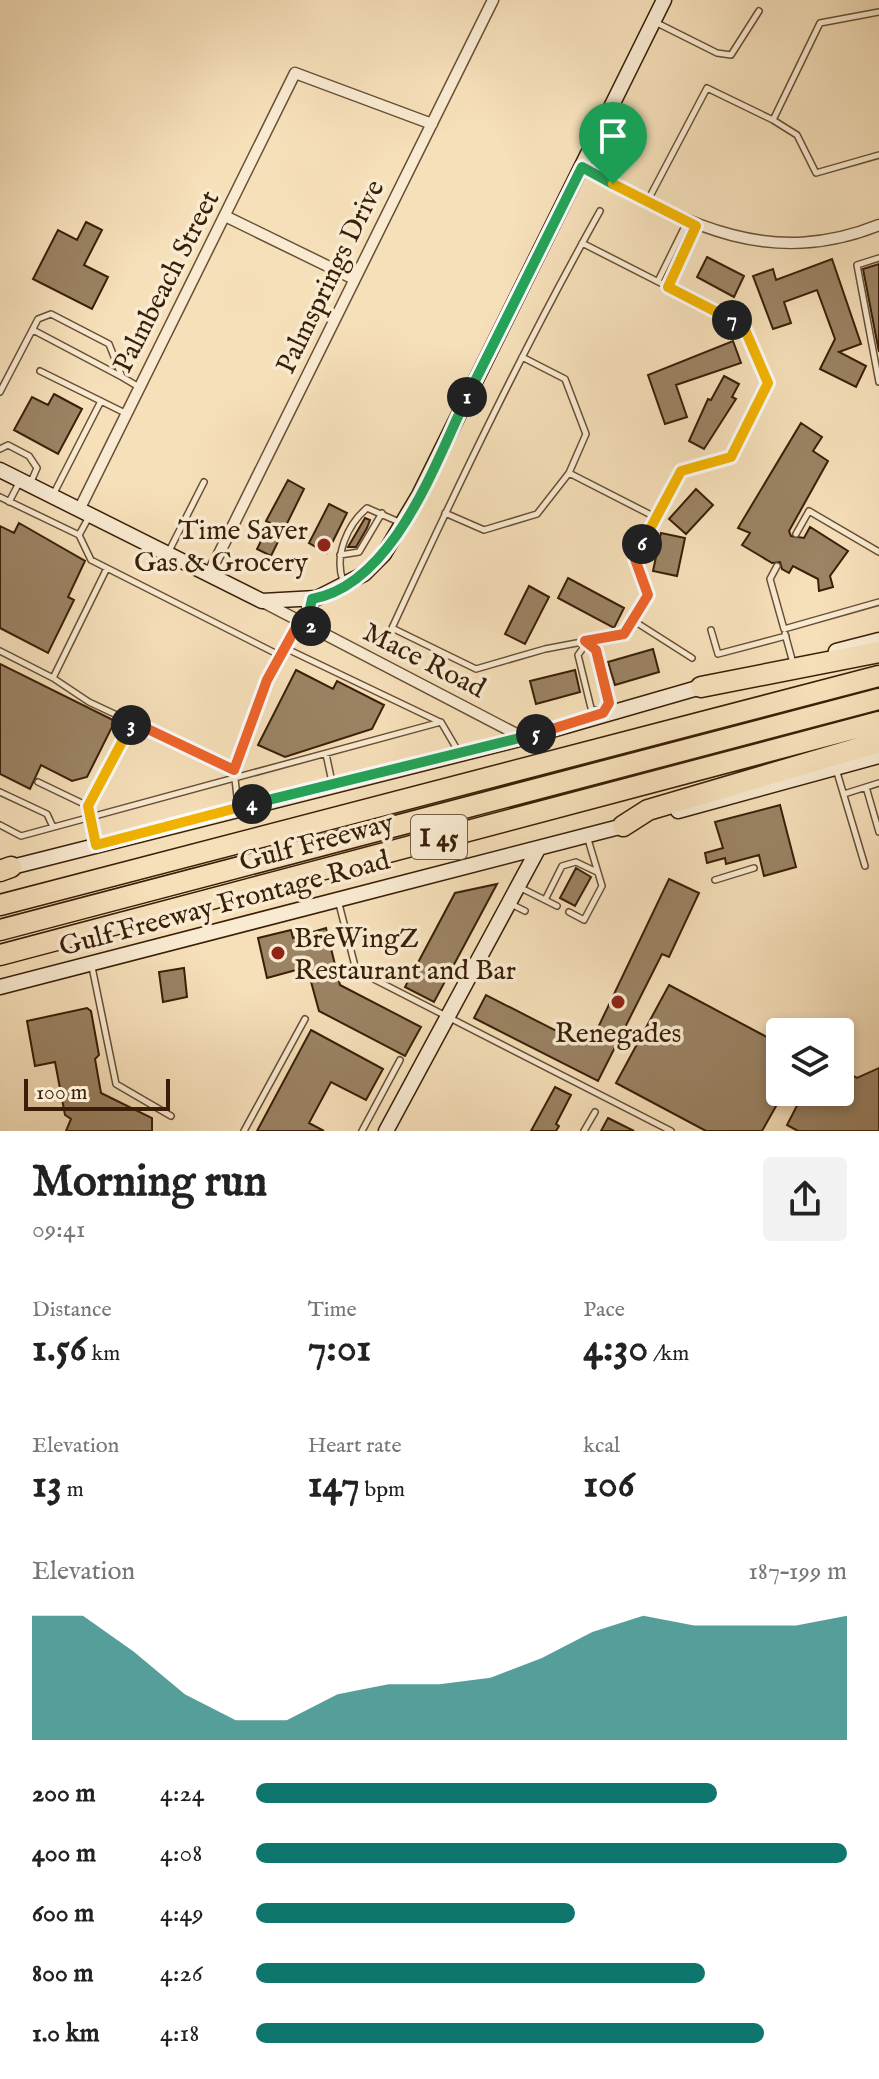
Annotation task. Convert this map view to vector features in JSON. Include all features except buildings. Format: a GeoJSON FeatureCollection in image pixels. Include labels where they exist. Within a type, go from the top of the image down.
{"type":"FeatureCollection","features":[{"type":"Feature","properties":{"kind":"highway"},"geometry":{"type":"LineString","coordinates":[[701,687],[879,652]]}},
{"type":"Feature","properties":{"kind":"highway","name":"Gulf Freeway"},"geometry":{"type":"LineString","coordinates":[[0,905],[879,676]]}},
{"type":"Feature","properties":{"kind":"highway","name":"Gulf Freeway"},"geometry":{"type":"LineString","coordinates":[[0,930],[879,699]]}},
{"type":"Feature","properties":{"kind":"highway","name":"Gulf Freeway"},"geometry":{"type":"LineString","coordinates":[[0,955],[879,722]]}},
{"type":"Feature","properties":{"kind":"highway"},"geometry":{"type":"LineString","coordinates":[[623,826],[648,810],[879,742]]}},
{"type":"Feature","properties":{"kind":"main road"},"geometry":{"type":"LineString","coordinates":[[0,470],[262,601],[312,599],[345,586],[364,574],[384,554],[403,523],[664,0]]}},
{"type":"Feature","properties":{"kind":"main road"},"geometry":{"type":"LineString","coordinates":[[305,625],[312,599]]}},
{"type":"Feature","properties":{"kind":"main road"},"geometry":{"type":"LineString","coordinates":[[4,869],[458,751],[524,738],[603,713],[879,640]]}},
{"type":"Feature","properties":{"kind":"main road","name":"Gulf Freeway Frontage Road"},"geometry":{"type":"LineString","coordinates":[[0,987],[337,899],[537,851],[879,756]]}},
{"type":"Feature","properties":{"kind":"main road"},"geometry":{"type":"LineString","coordinates":[[386,1131],[537,851]]}},
{"type":"Feature","properties":{"kind":"street","name":"Palmsprings Drive"},"geometry":{"type":"LineString","coordinates":[[209,574],[493,0]]}},
{"type":"Feature","properties":{"kind":"street","name":"Palmbeach Street"},"geometry":{"type":"LineString","coordinates":[[84,513],[126,413],[295,73],[432,124]]}},
{"type":"Feature","properties":{"kind":"street"},"geometry":{"type":"LineString","coordinates":[[582,167],[692,224],[731,237],[786,243],[845,239],[879,225]]}},
{"type":"Feature","properties":{"kind":"street"},"geometry":{"type":"LineString","coordinates":[[225,216],[354,279]]}},
{"type":"Feature","properties":{"kind":"street","name":"Mace Road"},"geometry":{"type":"LineString","coordinates":[[262,601],[524,738]]}},
{"type":"Feature","properties":{"kind":"lane"},"geometry":{"type":"LineString","coordinates":[[654,21],[717,53],[731,55],[759,11]]}},
{"type":"Feature","properties":{"kind":"lane"},"geometry":{"type":"LineString","coordinates":[[773,120],[820,23],[879,12]]}},
{"type":"Feature","properties":{"kind":"lane"},"geometry":{"type":"LineString","coordinates":[[647,202],[707,88],[797,135],[816,173],[879,155]]}},
{"type":"Feature","properties":{"kind":"lane"},"geometry":{"type":"LineString","coordinates":[[582,243],[743,325],[768,383],[731,457],[681,471],[635,559],[648,595],[624,634],[476,669],[392,628],[522,357],[582,243],[600,211]]}},
{"type":"Feature","properties":{"kind":"lane"},"geometry":{"type":"LineString","coordinates":[[658,281],[692,224]]}},
{"type":"Feature","properties":{"kind":"lane"},"geometry":{"type":"LineString","coordinates":[[668,287],[692,224]]}},
{"type":"Feature","properties":{"kind":"lane"},"geometry":{"type":"LineString","coordinates":[[879,258],[857,265],[879,382]]}},
{"type":"Feature","properties":{"kind":"lane"},"geometry":{"type":"LineString","coordinates":[[0,392],[38,319],[51,314],[109,344],[122,377]]}},
{"type":"Feature","properties":{"kind":"lane"},"geometry":{"type":"LineString","coordinates":[[33,330],[139,387]]}},
{"type":"Feature","properties":{"kind":"lane"},"geometry":{"type":"LineString","coordinates":[[445,513],[484,530],[537,514],[569,473],[586,434],[565,379],[522,357]]}},
{"type":"Feature","properties":{"kind":"lane"},"geometry":{"type":"LineString","coordinates":[[40,371],[126,413]]}},
{"type":"Feature","properties":{"kind":"lane"},"geometry":{"type":"LineString","coordinates":[[52,497],[101,401]]}},
{"type":"Feature","properties":{"kind":"lane"},"geometry":{"type":"LineString","coordinates":[[0,449],[8,445],[34,461],[37,468],[9,502]]}},
{"type":"Feature","properties":{"kind":"lane"},"geometry":{"type":"LineString","coordinates":[[569,473],[655,517]]}},
{"type":"Feature","properties":{"kind":"lane"},"geometry":{"type":"LineString","coordinates":[[167,554],[204,482]]}},
{"type":"Feature","properties":{"kind":"lane"},"geometry":{"type":"LineString","coordinates":[[0,497],[79,535]]}},
{"type":"Feature","properties":{"kind":"lane"},"geometry":{"type":"LineString","coordinates":[[345,586],[338,567],[339,555],[358,516],[367,508],[403,523]]}},
{"type":"Feature","properties":{"kind":"lane"},"geometry":{"type":"LineString","coordinates":[[796,534],[809,511],[879,552]]}},
{"type":"Feature","properties":{"kind":"lane"},"geometry":{"type":"LineString","coordinates":[[84,513],[79,535],[91,560],[281,656]]}},
{"type":"Feature","properties":{"kind":"lane"},"geometry":{"type":"LineString","coordinates":[[339,555],[359,552],[382,513]]}},
{"type":"Feature","properties":{"kind":"lane"},"geometry":{"type":"LineString","coordinates":[[777,566],[770,579],[793,663]]}},
{"type":"Feature","properties":{"kind":"lane"},"geometry":{"type":"LineString","coordinates":[[53,678],[107,568]]}},
{"type":"Feature","properties":{"kind":"lane"},"geometry":{"type":"LineString","coordinates":[[711,630],[718,654],[879,602]]}},
{"type":"Feature","properties":{"kind":"lane"},"geometry":{"type":"LineString","coordinates":[[634,621],[692,658]]}},
{"type":"Feature","properties":{"kind":"lane"},"geometry":{"type":"LineString","coordinates":[[238,807],[234,770],[255,706],[285,648],[305,625]]}},
{"type":"Feature","properties":{"kind":"lane"},"geometry":{"type":"LineString","coordinates":[[586,643],[596,650],[598,657],[609,703],[603,713],[591,708],[584,681],[578,655],[586,643]]}},
{"type":"Feature","properties":{"kind":"lane"},"geometry":{"type":"LineString","coordinates":[[285,648],[441,722],[458,751]]}},
{"type":"Feature","properties":{"kind":"lane"},"geometry":{"type":"LineString","coordinates":[[0,651],[53,678],[89,702],[234,770]]}},
{"type":"Feature","properties":{"kind":"lane"},"geometry":{"type":"LineString","coordinates":[[96,845],[88,806],[133,722]]}},
{"type":"Feature","properties":{"kind":"lane"},"geometry":{"type":"LineString","coordinates":[[0,825],[21,836],[441,722]]}},
{"type":"Feature","properties":{"kind":"lane"},"geometry":{"type":"LineString","coordinates":[[326,754],[333,783]]}},
{"type":"Feature","properties":{"kind":"lane"},"geometry":{"type":"LineString","coordinates":[[836,768],[865,866]]}},
{"type":"Feature","properties":{"kind":"lane"},"geometry":{"type":"LineString","coordinates":[[38,782],[88,806]]}},
{"type":"Feature","properties":{"kind":"lane"},"geometry":{"type":"LineString","coordinates":[[844,794],[879,783]]}},
{"type":"Feature","properties":{"kind":"lane"},"geometry":{"type":"LineString","coordinates":[[866,787],[879,832]]}},
{"type":"Feature","properties":{"kind":"lane"},"geometry":{"type":"LineString","coordinates":[[0,792],[47,814],[53,827]]}},
{"type":"Feature","properties":{"kind":"lane"},"geometry":{"type":"LineString","coordinates":[[569,912],[584,920],[602,886],[587,836]]}},
{"type":"Feature","properties":{"kind":"lane"},"geometry":{"type":"LineString","coordinates":[[545,900],[562,866],[576,862],[598,873]]}},
{"type":"Feature","properties":{"kind":"lane"},"geometry":{"type":"LineString","coordinates":[[715,880],[754,868]]}},
{"type":"Feature","properties":{"kind":"lane"},"geometry":{"type":"LineString","coordinates":[[518,886],[557,906]]}},
{"type":"Feature","properties":{"kind":"lane"},"geometry":{"type":"LineString","coordinates":[[337,899],[356,970],[446,1019],[671,1131]]}},
{"type":"Feature","properties":{"kind":"lane"},"geometry":{"type":"LineString","coordinates":[[510,903],[525,911]]}},
{"type":"Feature","properties":{"kind":"lane"},"geometry":{"type":"LineString","coordinates":[[92,964],[116,1084],[171,1116]]}},
{"type":"Feature","properties":{"kind":"lane"},"geometry":{"type":"LineString","coordinates":[[244,1131],[305,1019]]}},
{"type":"Feature","properties":{"kind":"lane"},"geometry":{"type":"LineString","coordinates":[[362,1131],[400,1060]]}},
{"type":"Feature","properties":{"kind":"lane"},"geometry":{"type":"LineString","coordinates":[[584,1131],[595,1112]]}},
{"type":"Feature","properties":{"kind":"place","name":"Time Saver Gas & Grocery"},"geometry":{"type":"Point","coordinates":[324,545]}},
{"type":"Feature","properties":{"kind":"place","name":"BreWingZ Restaurant and Bar"},"geometry":{"type":"Point","coordinates":[278,953]}},
{"type":"Feature","properties":{"kind":"place","name":"Renegades"},"geometry":{"type":"Point","coordinates":[618,1002]}},
{"type":"Feature","properties":{"kind":"route"},"geometry":{"type":"LineString","coordinates":[[582,167],[613,184],[696,226],[668,287],[743,325],[768,383],[731,457],[681,471],[655,517],[635,559],[648,595],[634,621],[624,634],[585,641],[596,650],[598,657],[609,703],[603,713],[524,738],[458,751],[96,845],[88,806],[133,722],[234,770],[242,741],[267,680],[299,622],[311,628],[308,617],[312,599],[340,589],[364,574],[384,554],[403,523],[582,167]]}}]}
